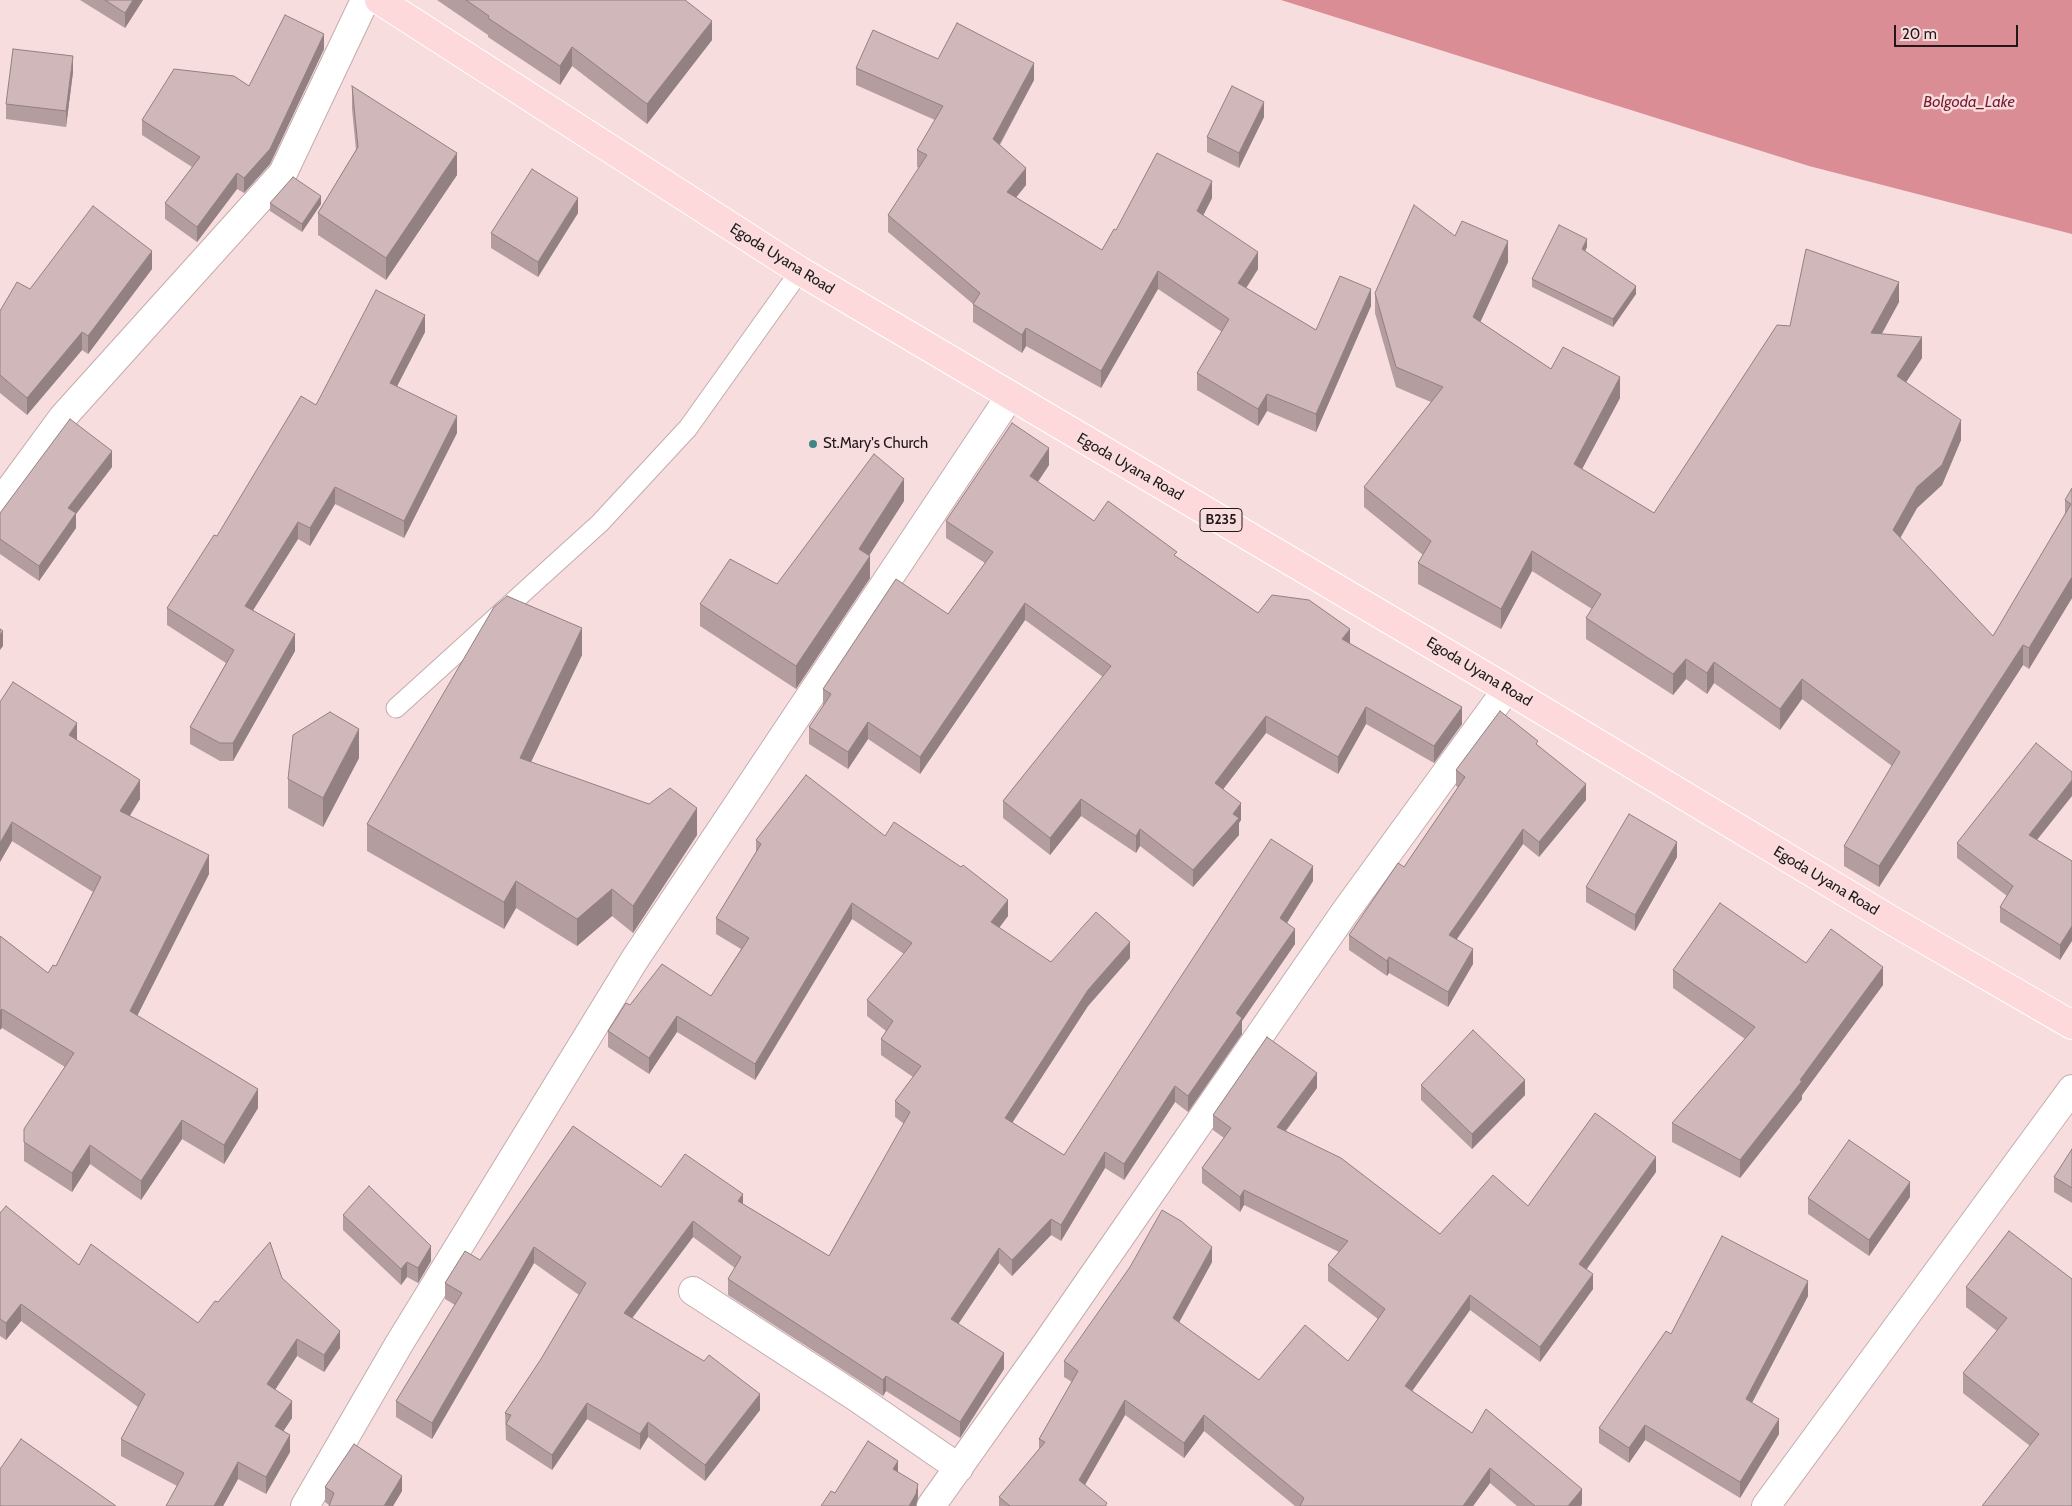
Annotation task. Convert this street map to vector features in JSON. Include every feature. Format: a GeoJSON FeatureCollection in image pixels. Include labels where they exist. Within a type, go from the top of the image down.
{"type":"FeatureCollection","features":[{"type":"Feature","properties":{"kind":"main road","name":"Egoda Uyana Road"},"geometry":{"type":"LineString","coordinates":[[379,0],[800,272],[1508,689],[1888,918],[2072,1025]]}},
{"type":"Feature","properties":{"kind":"street"},"geometry":{"type":"LineString","coordinates":[[0,503],[63,417],[282,173],[365,0]]}},
{"type":"Feature","properties":{"kind":"street"},"geometry":{"type":"LineString","coordinates":[[305,1506],[399,1344],[635,959],[1010,396]]}},
{"type":"Feature","properties":{"kind":"street"},"geometry":{"type":"LineString","coordinates":[[931,1506],[1046,1344],[1344,912],[1508,689]]}},
{"type":"Feature","properties":{"kind":"street"},"geometry":{"type":"LineString","coordinates":[[1766,1506],[2072,1089]]}},
{"type":"Feature","properties":{"kind":"street"},"geometry":{"type":"LineString","coordinates":[[692,1291],[856,1397],[959,1468]]}},
{"type":"Feature","properties":{"kind":"lane"},"geometry":{"type":"LineString","coordinates":[[396,708],[600,523],[688,428],[800,272]]}},
{"type":"Feature","properties":{"kind":"water","name":"Bolgoda_Lake"},"geometry":{"type":"Polygon","coordinates":[[[1281,0],[2072,0],[2072,234],[1809,166],[1281,0]]]}},
{"type":"Feature","properties":{"kind":"building"},"geometry":{"type":"Polygon","coordinates":[[[105,0],[133,0],[125,13],[105,0]]]}},
{"type":"Feature","properties":{"kind":"building"},"geometry":{"type":"Polygon","coordinates":[[[466,0],[685,0],[712,21],[647,104],[572,47],[560,66],[488,18],[489,16],[466,0]]]}},
{"type":"Feature","properties":{"kind":"building"},"geometry":{"type":"Polygon","coordinates":[[[285,15],[324,34],[270,149],[244,178],[237,173],[197,227],[165,203],[200,157],[142,120],[174,69],[234,76],[249,86],[285,15]]]}},
{"type":"Feature","properties":{"kind":"building"},"geometry":{"type":"Polygon","coordinates":[[[957,23],[1034,63],[993,139],[1026,168],[1007,192],[1102,250],[1114,229],[1116,230],[1157,153],[1212,181],[1197,211],[1258,252],[1238,283],[1316,330],[1340,276],[1371,289],[1316,414],[1267,394],[1258,409],[1197,373],[1229,319],[1158,271],[1101,371],[1026,328],[1022,335],[973,304],[980,293],[888,215],[927,155],[917,150],[943,106],[856,68],[873,30],[938,59],[957,23]]]}},
{"type":"Feature","properties":{"kind":"building"},"geometry":{"type":"Polygon","coordinates":[[[13,49],[73,56],[66,111],[6,104],[13,49]]]}},
{"type":"Feature","properties":{"kind":"building"},"geometry":{"type":"Polygon","coordinates":[[[352,86],[457,153],[386,258],[318,213],[358,147],[352,86]]]}},
{"type":"Feature","properties":{"kind":"building"},"geometry":{"type":"Polygon","coordinates":[[[1232,86],[1264,102],[1239,153],[1207,137],[1232,86]]]}},
{"type":"Feature","properties":{"kind":"building"},"geometry":{"type":"Polygon","coordinates":[[[532,169],[578,198],[538,262],[491,233],[532,169]]]}},
{"type":"Feature","properties":{"kind":"building"},"geometry":{"type":"Polygon","coordinates":[[[293,177],[321,196],[302,224],[270,203],[293,177]]]}},
{"type":"Feature","properties":{"kind":"building"},"geometry":{"type":"Polygon","coordinates":[[[1414,205],[1455,236],[1462,221],[1508,241],[1473,317],[1551,369],[1563,347],[1620,377],[1574,464],[1654,513],[1777,325],[1790,326],[1806,249],[1899,282],[1871,333],[1922,337],[1897,376],[1961,420],[1942,465],[1917,487],[1893,530],[1993,636],[2071,504],[2065,500],[2072,488],[2072,577],[2029,648],[2023,645],[1879,866],[1844,846],[1900,752],[1802,679],[1780,709],[1714,662],[1707,673],[1686,659],[1673,674],[1586,618],[1601,594],[1532,551],[1501,609],[1418,563],[1431,541],[1364,487],[1443,387],[1396,367],[1375,293],[1414,205]]]}},
{"type":"Feature","properties":{"kind":"building"},"geometry":{"type":"Polygon","coordinates":[[[93,206],[152,251],[88,336],[82,332],[27,398],[0,375],[0,311],[17,282],[30,289],[93,206]]]}},
{"type":"Feature","properties":{"kind":"building"},"geometry":{"type":"Polygon","coordinates":[[[1559,225],[1587,239],[1582,249],[1636,286],[1613,319],[1532,279],[1559,225]]]}},
{"type":"Feature","properties":{"kind":"building"},"geometry":{"type":"Polygon","coordinates":[[[376,290],[425,315],[390,383],[457,416],[404,521],[335,487],[310,528],[298,522],[245,606],[295,634],[233,743],[220,743],[190,727],[234,650],[167,608],[214,535],[217,536],[301,396],[316,405],[376,290]]]}},
{"type":"Feature","properties":{"kind":"building"},"geometry":{"type":"Polygon","coordinates":[[[70,419],[112,451],[68,508],[76,513],[39,566],[0,539],[0,513],[70,419]]]}},
{"type":"Feature","properties":{"kind":"building"},"geometry":{"type":"Polygon","coordinates":[[[1012,423],[1049,448],[1030,476],[1094,521],[1108,501],[1177,552],[1174,555],[1258,613],[1272,595],[1309,600],[1350,629],[1342,639],[1462,707],[1434,746],[1366,707],[1338,757],[1266,716],[1215,783],[1241,803],[1233,814],[1239,818],[1193,870],[1140,829],[1136,836],[1081,799],[1050,838],[1003,801],[1111,666],[1025,603],[920,757],[868,722],[848,752],[809,727],[831,694],[823,689],[896,579],[948,614],[993,552],[946,521],[1012,423]]]}},
{"type":"Feature","properties":{"kind":"building"},"geometry":{"type":"Polygon","coordinates":[[[874,454],[904,479],[859,549],[870,556],[796,666],[700,604],[730,559],[777,584],[874,454]]]}},
{"type":"Feature","properties":{"kind":"building"},"geometry":{"type":"Polygon","coordinates":[[[507,596],[582,628],[520,758],[649,804],[670,788],[697,808],[633,906],[612,889],[577,919],[516,881],[504,902],[367,824],[494,607],[507,596]]]}},
{"type":"Feature","properties":{"kind":"building"},"geometry":{"type":"Polygon","coordinates":[[[13,682],[77,723],[69,735],[140,780],[120,811],[209,855],[130,1011],[258,1089],[224,1145],[182,1120],[141,1181],[90,1145],[72,1173],[24,1142],[24,1129],[74,1053],[2,1009],[0,1011],[0,936],[48,973],[53,965],[56,966],[101,877],[12,822],[0,843],[0,702],[13,682]]]}},
{"type":"Feature","properties":{"kind":"building"},"geometry":{"type":"Polygon","coordinates":[[[1500,711],[1538,741],[1536,744],[1586,784],[1539,842],[1523,829],[1449,935],[1473,949],[1448,992],[1389,957],[1387,961],[1349,935],[1398,863],[1404,867],[1465,777],[1456,770],[1500,711]]]}},
{"type":"Feature","properties":{"kind":"building"},"geometry":{"type":"Polygon","coordinates":[[[330,712],[359,729],[323,798],[288,779],[293,735],[330,712]]]}},
{"type":"Feature","properties":{"kind":"building"},"geometry":{"type":"Polygon","coordinates":[[[2036,743],[2072,772],[2072,780],[2029,835],[2072,861],[2072,926],[2060,945],[2000,907],[2013,886],[1957,843],[2036,743]]]}},
{"type":"Feature","properties":{"kind":"building"},"geometry":{"type":"Polygon","coordinates":[[[806,775],[885,836],[894,822],[961,867],[963,865],[1008,900],[991,922],[1051,962],[1096,912],[1130,942],[1088,990],[1005,1118],[1064,1155],[1271,839],[1313,866],[1280,918],[1295,929],[1236,1013],[1242,1018],[1188,1096],[1175,1086],[1124,1164],[1105,1152],[1061,1225],[1051,1219],[1012,1260],[999,1248],[951,1319],[1004,1353],[960,1422],[886,1376],[883,1380],[728,1279],[741,1257],[693,1221],[624,1313],[704,1361],[709,1355],[760,1394],[705,1465],[648,1422],[640,1434],[587,1403],[552,1455],[506,1424],[511,1415],[505,1413],[541,1359],[586,1283],[534,1247],[432,1423],[396,1401],[462,1293],[445,1283],[465,1251],[480,1260],[573,1126],[661,1187],[685,1154],[743,1194],[738,1201],[829,1256],[910,1112],[895,1101],[921,1066],[881,1039],[893,1021],[867,1000],[912,943],[852,903],[755,1064],[677,1016],[649,1058],[608,1031],[626,1003],[630,1005],[662,964],[711,996],[749,938],[716,918],[761,844],[756,840],[806,775]]]}},
{"type":"Feature","properties":{"kind":"building"},"geometry":{"type":"Polygon","coordinates":[[[1629,814],[1677,842],[1635,915],[1586,887],[1629,814]]]}},
{"type":"Feature","properties":{"kind":"building"},"geometry":{"type":"Polygon","coordinates":[[[1720,903],[1806,963],[1831,929],[1883,967],[1800,1080],[1802,1081],[1740,1160],[1672,1123],[1755,1027],[1673,970],[1720,903]]]}},
{"type":"Feature","properties":{"kind":"building"},"geometry":{"type":"Polygon","coordinates":[[[1473,1030],[1525,1080],[1472,1134],[1421,1085],[1473,1030]]]}},
{"type":"Feature","properties":{"kind":"building"},"geometry":{"type":"Polygon","coordinates":[[[1267,1037],[1317,1073],[1277,1127],[1341,1158],[1440,1234],[1493,1175],[1528,1206],[1595,1113],[1656,1157],[1579,1264],[1593,1274],[1540,1347],[1470,1295],[1405,1386],[1472,1433],[1486,1409],[1582,1489],[1568,1506],[1535,1506],[1490,1468],[1463,1506],[1300,1506],[1304,1498],[1204,1415],[1184,1443],[1125,1400],[1079,1480],[1107,1503],[1105,1506],[1010,1506],[999,1497],[1045,1442],[1039,1439],[1078,1371],[1064,1361],[1130,1267],[1162,1210],[1181,1221],[1212,1247],[1173,1318],[1259,1380],[1305,1325],[1348,1361],[1385,1309],[1328,1265],[1348,1241],[1244,1190],[1240,1197],[1202,1168],[1231,1128],[1213,1115],[1267,1037]]]}},
{"type":"Feature","properties":{"kind":"building"},"geometry":{"type":"Polygon","coordinates":[[[1849,1140],[1910,1182],[1869,1240],[1808,1198],[1849,1140]]]}},
{"type":"Feature","properties":{"kind":"building"},"geometry":{"type":"Polygon","coordinates":[[[2072,1149],[2072,1188],[2054,1177],[2072,1149]]]}},
{"type":"Feature","properties":{"kind":"building"},"geometry":{"type":"Polygon","coordinates":[[[369,1186],[431,1246],[418,1268],[407,1262],[401,1269],[343,1215],[369,1186]]]}},
{"type":"Feature","properties":{"kind":"building"},"geometry":{"type":"Polygon","coordinates":[[[6,1206],[79,1265],[91,1244],[198,1323],[215,1301],[218,1302],[270,1242],[282,1278],[340,1331],[324,1355],[297,1339],[267,1384],[292,1401],[275,1426],[290,1435],[266,1477],[238,1462],[214,1506],[166,1506],[184,1473],[121,1439],[145,1394],[21,1304],[6,1323],[0,1319],[0,1213],[6,1206]]]}},
{"type":"Feature","properties":{"kind":"building"},"geometry":{"type":"Polygon","coordinates":[[[2009,1231],[2072,1279],[2072,1506],[1982,1506],[2039,1434],[1963,1373],[2007,1318],[1966,1287],[2009,1231]]]}},
{"type":"Feature","properties":{"kind":"building"},"geometry":{"type":"Polygon","coordinates":[[[1722,1236],[1808,1281],[1746,1399],[1779,1419],[1740,1482],[1645,1425],[1629,1448],[1599,1428],[1666,1331],[1671,1334],[1722,1236]]]}},
{"type":"Feature","properties":{"kind":"building"},"geometry":{"type":"Polygon","coordinates":[[[21,1439],[116,1506],[0,1506],[0,1469],[21,1439]]]}},
{"type":"Feature","properties":{"kind":"building"},"geometry":{"type":"Polygon","coordinates":[[[868,1441],[898,1461],[893,1469],[918,1484],[916,1494],[909,1506],[821,1506],[831,1491],[835,1493],[868,1441]]]}},
{"type":"Feature","properties":{"kind":"building"},"geometry":{"type":"Polygon","coordinates":[[[354,1444],[402,1476],[384,1506],[329,1506],[334,1493],[325,1487],[354,1444]]]}},
{"type":"Feature","properties":{"kind":"place","name":"St.Mary's Church"},"geometry":{"type":"Point","coordinates":[813,444]}}]}
